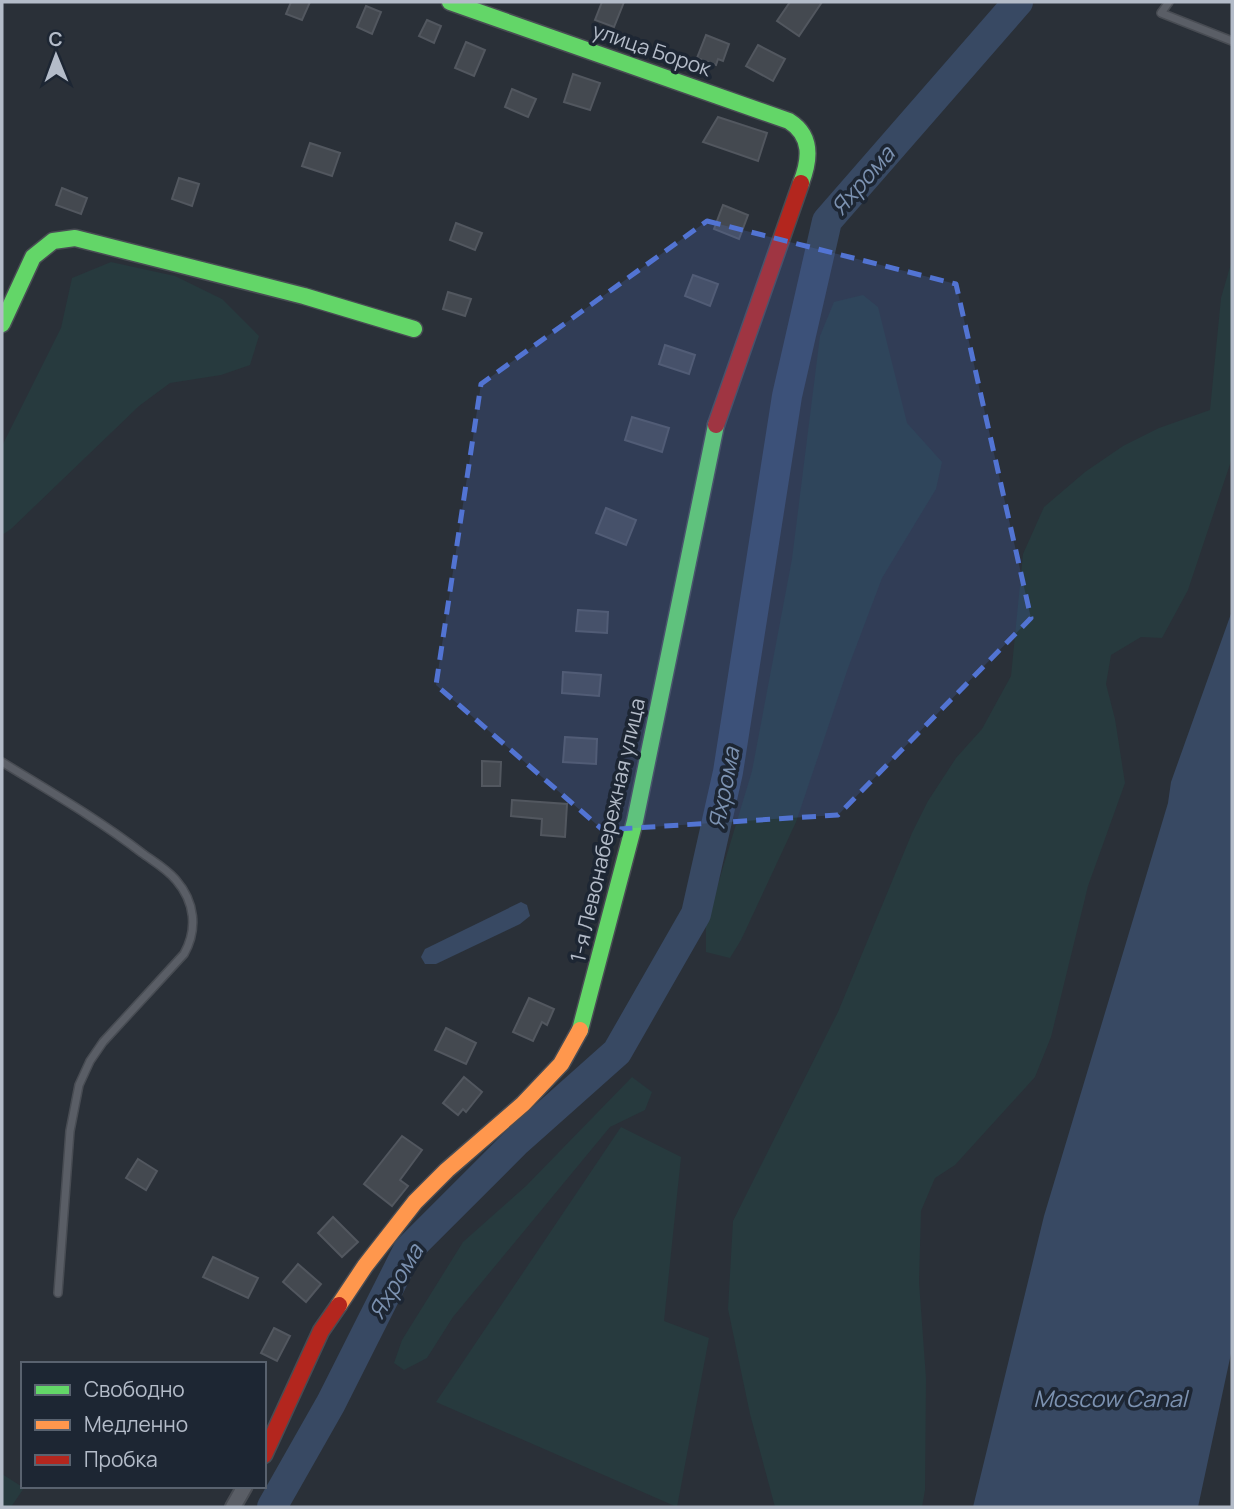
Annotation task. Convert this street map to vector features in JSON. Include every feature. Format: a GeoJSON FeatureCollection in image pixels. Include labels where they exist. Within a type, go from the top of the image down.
{"type":"FeatureCollection","features":[{"type":"Feature","properties":{"kind":"street","name":"улица Борок"},"geometry":{"type":"LineString","coordinates":[[450,2],[800,125]]}},
{"type":"Feature","properties":{"kind":"street","name":"1-я Левонабережная улица"},"geometry":{"type":"LineString","coordinates":[[266,1451],[321,1331],[365,1266],[415,1202],[447,1170],[523,1104],[561,1064],[581,1028],[635,821],[712,436],[807,165],[808,142],[800,125]]}},
{"type":"Feature","properties":{"kind":"street"},"geometry":{"type":"LineString","coordinates":[[2,324],[33,257],[53,242],[75,238],[304,296],[414,329]]}},
{"type":"Feature","properties":{"kind":"street"},"geometry":{"type":"LineString","coordinates":[[233,1507],[245,1488]]}},
{"type":"Feature","properties":{"kind":"lane"},"geometry":{"type":"LineString","coordinates":[[1169,2],[1161,13],[1232,41]]}},
{"type":"Feature","properties":{"kind":"lane"},"geometry":{"type":"LineString","coordinates":[[2,762],[109,828],[175,879],[192,910],[191,941],[184,954],[103,1042],[79,1085],[70,1131],[58,1293]]}},
{"type":"Feature","properties":{"kind":"highlighted area"},"geometry":{"type":"Polygon","coordinates":[[[707,221],[956,284],[1031,618],[838,815],[603,830],[436,685],[481,384],[707,221]]]}},
{"type":"Feature","properties":{"kind":"green space"},"geometry":{"type":"Polygon","coordinates":[[[1232,260],[1232,458],[1188,590],[1162,638],[1141,637],[1111,655],[1106,684],[1115,719],[1125,783],[1088,886],[1051,1037],[1035,1077],[955,1165],[935,1178],[921,1211],[919,1282],[926,1378],[925,1490],[922,1507],[775,1507],[750,1414],[728,1309],[733,1221],[838,1012],[912,833],[928,801],[956,758],[982,729],[1011,676],[1023,554],[1044,507],[1085,472],[1123,446],[1159,428],[1210,410],[1221,298],[1232,260]]]}},
{"type":"Feature","properties":{"kind":"green space"},"geometry":{"type":"Polygon","coordinates":[[[111,262],[175,276],[222,299],[259,336],[250,365],[221,375],[170,383],[139,406],[2,535],[2,446],[61,328],[72,278],[111,262]]]}},
{"type":"Feature","properties":{"kind":"green space"},"geometry":{"type":"Polygon","coordinates":[[[863,295],[878,307],[907,423],[942,462],[936,489],[882,578],[848,668],[796,822],[730,958],[706,952],[706,924],[752,771],[792,559],[820,336],[834,302],[863,295]]]}},
{"type":"Feature","properties":{"kind":"green space"},"geometry":{"type":"Polygon","coordinates":[[[632,1077],[652,1092],[645,1110],[610,1127],[453,1317],[427,1358],[404,1370],[394,1363],[402,1340],[463,1242],[526,1186],[632,1077]]]}},
{"type":"Feature","properties":{"kind":"green space"},"geometry":{"type":"Polygon","coordinates":[[[621,1127],[681,1157],[664,1321],[709,1338],[677,1507],[436,1402],[621,1127]]]}},
{"type":"Feature","properties":{"kind":"green space"},"geometry":{"type":"Polygon","coordinates":[[[2,1474],[24,1488],[11,1507],[2,1507],[2,1474]]]}},
{"type":"Feature","properties":{"kind":"water","name":"Moscow Canal"},"geometry":{"type":"Polygon","coordinates":[[[1232,611],[1232,1349],[1198,1507],[973,1507],[1044,1216],[1168,803],[1171,782],[1232,611]]]}},
{"type":"Feature","properties":{"kind":"water"},"geometry":{"type":"Polygon","coordinates":[[[521,902],[527,905],[530,916],[520,924],[436,964],[425,964],[421,957],[425,949],[521,902]]]}},
{"type":"Feature","properties":{"kind":"building"},"geometry":{"type":"Polygon","coordinates":[[[291,2],[310,2],[302,20],[286,14],[291,2]]]}},
{"type":"Feature","properties":{"kind":"building"},"geometry":{"type":"Polygon","coordinates":[[[602,2],[624,2],[614,27],[595,20],[602,2]]]}},
{"type":"Feature","properties":{"kind":"building"},"geometry":{"type":"Polygon","coordinates":[[[790,2],[822,2],[799,36],[777,21],[790,2]]]}},
{"type":"Feature","properties":{"kind":"building"},"geometry":{"type":"Polygon","coordinates":[[[366,6],[381,12],[372,34],[357,27],[366,6]]]}},
{"type":"Feature","properties":{"kind":"building"},"geometry":{"type":"Polygon","coordinates":[[[427,20],[441,26],[434,43],[419,36],[427,20]]]}},
{"type":"Feature","properties":{"kind":"building"},"geometry":{"type":"Polygon","coordinates":[[[706,35],[729,44],[723,61],[718,59],[716,65],[697,58],[706,35]]]}},
{"type":"Feature","properties":{"kind":"building"},"geometry":{"type":"Polygon","coordinates":[[[466,42],[485,50],[474,76],[455,68],[466,42]]]}},
{"type":"Feature","properties":{"kind":"building"},"geometry":{"type":"Polygon","coordinates":[[[758,45],[785,59],[773,81],[746,66],[758,45]]]}},
{"type":"Feature","properties":{"kind":"building"},"geometry":{"type":"Polygon","coordinates":[[[573,74],[600,83],[590,110],[564,102],[573,74]]]}},
{"type":"Feature","properties":{"kind":"building"},"geometry":{"type":"Polygon","coordinates":[[[512,89],[536,99],[528,117],[505,107],[512,89]]]}},
{"type":"Feature","properties":{"kind":"building"},"geometry":{"type":"Polygon","coordinates":[[[718,117],[767,133],[758,161],[703,142],[718,117]]]}},
{"type":"Feature","properties":{"kind":"building"},"geometry":{"type":"Polygon","coordinates":[[[310,143],[340,153],[332,176],[302,166],[310,143]]]}},
{"type":"Feature","properties":{"kind":"building"},"geometry":{"type":"Polygon","coordinates":[[[179,178],[199,184],[192,206],[172,199],[179,178]]]}},
{"type":"Feature","properties":{"kind":"building"},"geometry":{"type":"Polygon","coordinates":[[[62,188],[87,198],[81,214],[56,205],[62,188]]]}},
{"type":"Feature","properties":{"kind":"building"},"geometry":{"type":"Polygon","coordinates":[[[723,205],[748,215],[739,239],[714,229],[723,205]]]}},
{"type":"Feature","properties":{"kind":"building"},"geometry":{"type":"Polygon","coordinates":[[[456,223],[482,233],[475,250],[450,240],[456,223]]]}},
{"type":"Feature","properties":{"kind":"building"},"geometry":{"type":"Polygon","coordinates":[[[693,275],[718,284],[710,306],[685,296],[693,275]]]}},
{"type":"Feature","properties":{"kind":"building"},"geometry":{"type":"Polygon","coordinates":[[[448,292],[471,299],[465,316],[443,309],[448,292]]]}},
{"type":"Feature","properties":{"kind":"building"},"geometry":{"type":"Polygon","coordinates":[[[665,345],[695,355],[689,374],[659,364],[665,345]]]}},
{"type":"Feature","properties":{"kind":"building"},"geometry":{"type":"Polygon","coordinates":[[[632,417],[669,428],[662,452],[625,440],[632,417]]]}},
{"type":"Feature","properties":{"kind":"building"},"geometry":{"type":"Polygon","coordinates":[[[606,508],[636,520],[626,545],[596,533],[606,508]]]}},
{"type":"Feature","properties":{"kind":"building"},"geometry":{"type":"Polygon","coordinates":[[[578,610],[608,612],[607,633],[576,631],[578,610]]]}},
{"type":"Feature","properties":{"kind":"building"},"geometry":{"type":"Polygon","coordinates":[[[563,672],[601,675],[599,696],[562,693],[563,672]]]}},
{"type":"Feature","properties":{"kind":"building"},"geometry":{"type":"Polygon","coordinates":[[[565,737],[597,739],[596,764],[563,762],[565,737]]]}},
{"type":"Feature","properties":{"kind":"building"},"geometry":{"type":"Polygon","coordinates":[[[482,761],[501,762],[500,786],[482,786],[482,761]]]}},
{"type":"Feature","properties":{"kind":"building"},"geometry":{"type":"Polygon","coordinates":[[[512,800],[567,804],[565,837],[541,835],[542,819],[511,816],[512,800]]]}},
{"type":"Feature","properties":{"kind":"building"},"geometry":{"type":"Polygon","coordinates":[[[529,998],[554,1009],[547,1025],[542,1022],[533,1041],[513,1032],[529,998]]]}},
{"type":"Feature","properties":{"kind":"building"},"geometry":{"type":"Polygon","coordinates":[[[446,1028],[476,1043],[466,1064],[435,1050],[446,1028]]]}},
{"type":"Feature","properties":{"kind":"building"},"geometry":{"type":"Polygon","coordinates":[[[464,1077],[482,1092],[466,1112],[463,1109],[458,1115],[443,1103],[464,1077]]]}},
{"type":"Feature","properties":{"kind":"building"},"geometry":{"type":"Polygon","coordinates":[[[402,1136],[422,1150],[400,1180],[408,1186],[392,1206],[364,1184],[402,1136]]]}},
{"type":"Feature","properties":{"kind":"building"},"geometry":{"type":"Polygon","coordinates":[[[138,1159],[157,1171],[146,1190],[126,1178],[138,1159]]]}},
{"type":"Feature","properties":{"kind":"building"},"geometry":{"type":"Polygon","coordinates":[[[333,1217],[358,1242],[342,1257],[318,1233],[333,1217]]]}},
{"type":"Feature","properties":{"kind":"building"},"geometry":{"type":"Polygon","coordinates":[[[213,1257],[258,1278],[248,1298],[203,1277],[213,1257]]]}},
{"type":"Feature","properties":{"kind":"building"},"geometry":{"type":"Polygon","coordinates":[[[298,1264],[321,1284],[306,1302],[283,1282],[298,1264]]]}},
{"type":"Feature","properties":{"kind":"building"},"geometry":{"type":"Polygon","coordinates":[[[274,1328],[290,1336],[277,1361],[261,1353],[274,1328]]]}},
{"type":"Feature","properties":{"kind":"waterway","name":"Яхрома"},"geometry":{"type":"LineString","coordinates":[[272,1507],[331,1403],[408,1250],[517,1141],[617,1052],[696,914],[728,772],[787,396],[827,221],[1018,2]]}},
{"type":"Feature","properties":{"kind":"traffic: fast"},"geometry":{"type":"LineString","coordinates":[[450,2],[789,121],[797,127],[806,141],[806,166],[801,183]]}},
{"type":"Feature","properties":{"kind":"traffic: fast"},"geometry":{"type":"LineString","coordinates":[[2,324],[33,257],[53,241],[75,238],[304,296],[414,329]]}},
{"type":"Feature","properties":{"kind":"traffic: fast"},"geometry":{"type":"LineString","coordinates":[[580,1030],[635,821],[716,425]]}},
{"type":"Feature","properties":{"kind":"traffic: slow"},"geometry":{"type":"LineString","coordinates":[[339,1305],[365,1266],[415,1202],[447,1170],[523,1104],[561,1064],[580,1030]]}},
{"type":"Feature","properties":{"kind":"traffic: jam"},"geometry":{"type":"LineString","coordinates":[[716,425],[801,183]]}},
{"type":"Feature","properties":{"kind":"traffic: jam"},"geometry":{"type":"LineString","coordinates":[[266,1451],[321,1331],[339,1305]]}}]}
